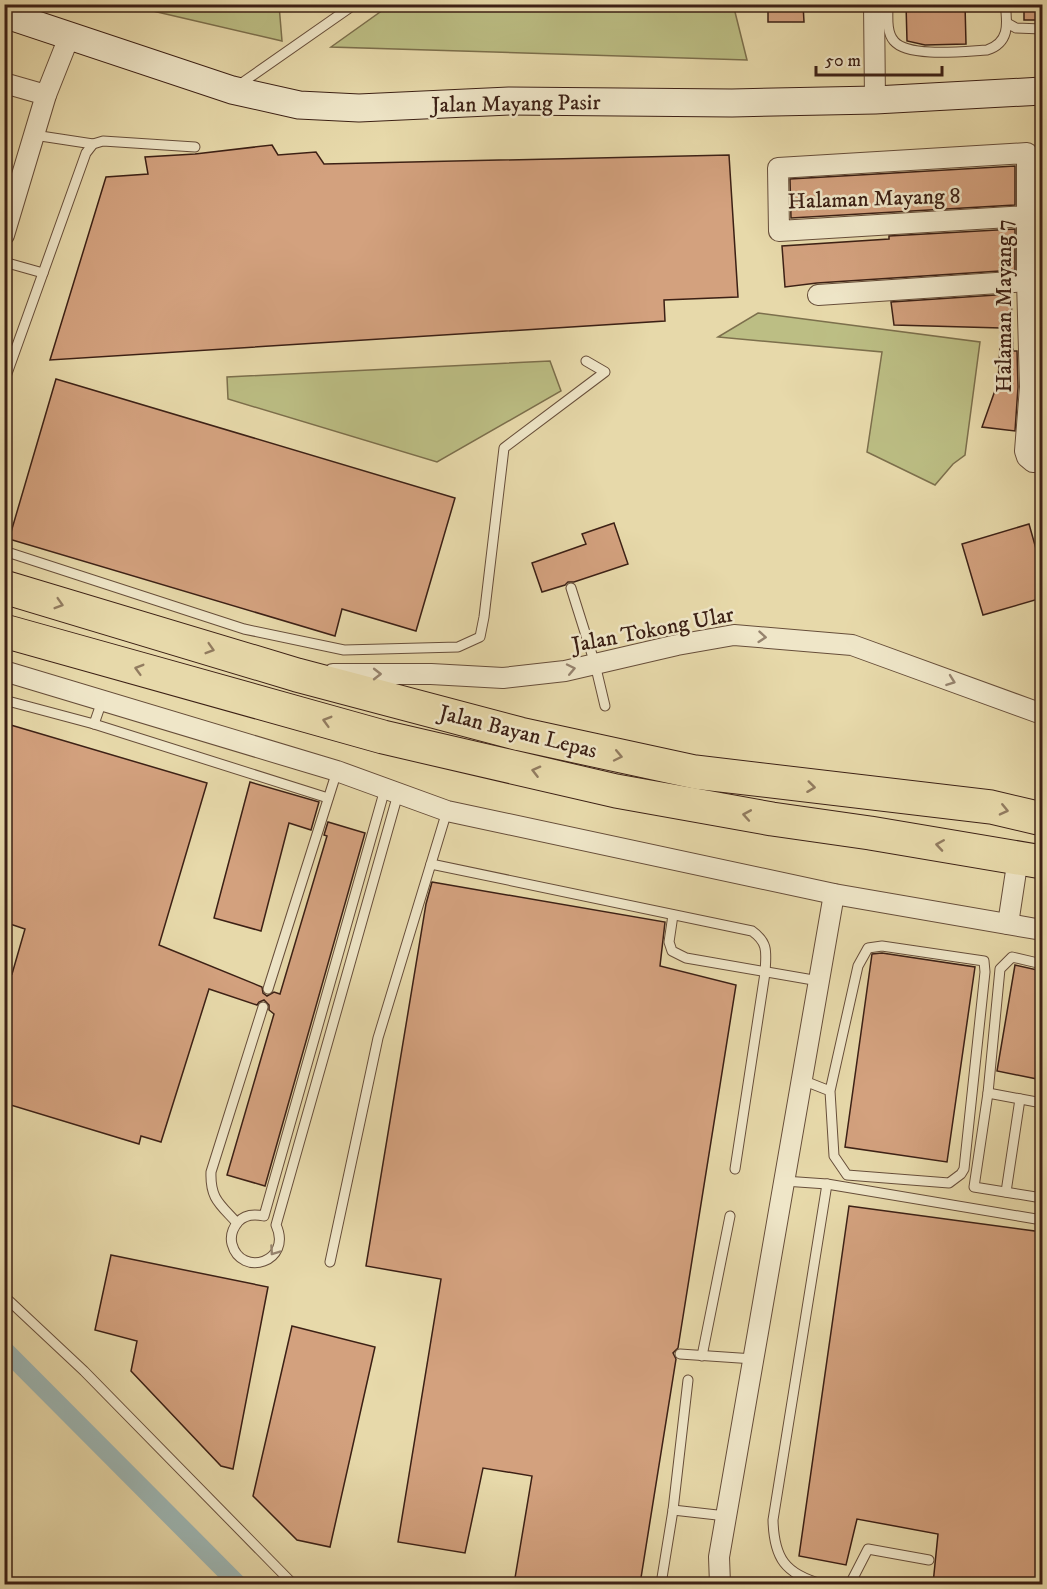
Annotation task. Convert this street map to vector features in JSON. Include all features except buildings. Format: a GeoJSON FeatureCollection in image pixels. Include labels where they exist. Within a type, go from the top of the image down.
{"type":"FeatureCollection","features":[{"type":"Feature","properties":{"kind":"highway","name":"Jalan Bayan Lepas"},"geometry":{"type":"LineString","coordinates":[[4,587],[297,675],[520,734],[695,772],[991,807],[1042,819]]}},
{"type":"Feature","properties":{"kind":"highway","name":"Jalan Bayan Lepas"},"geometry":{"type":"LineString","coordinates":[[4,631],[383,737],[616,790],[772,819],[1030,860]]}},
{"type":"Feature","properties":{"kind":"street"},"geometry":{"type":"LineString","coordinates":[[874,4],[875,100]]}},
{"type":"Feature","properties":{"kind":"street","name":"Jalan Mayang Pasir"},"geometry":{"type":"LineString","coordinates":[[4,14],[232,90],[299,105],[359,108],[509,101],[732,103],[875,100],[1042,92]]}},
{"type":"Feature","properties":{"kind":"street"},"geometry":{"type":"LineString","coordinates":[[4,235],[46,95],[69,37]]}},
{"type":"Feature","properties":{"kind":"street"},"geometry":{"type":"LineString","coordinates":[[4,83],[46,95]]}},
{"type":"Feature","properties":{"kind":"street","name":"Halaman Mayang 8"},"geometry":{"type":"LineString","coordinates":[[1027,153],[778,168],[779,231],[1027,216]]}},
{"type":"Feature","properties":{"kind":"street","name":"Halaman Mayang 7"},"geometry":{"type":"LineString","coordinates":[[1027,153],[1027,281],[1036,387],[1025,451],[1035,460]]}},
{"type":"Feature","properties":{"kind":"street"},"geometry":{"type":"LineString","coordinates":[[818,295],[1027,281]]}},
{"type":"Feature","properties":{"kind":"street","name":"Jalan Tokong Ular"},"geometry":{"type":"LineString","coordinates":[[297,675],[431,674],[503,678],[565,671],[677,645],[734,635],[852,645],[1042,714]]}},
{"type":"Feature","properties":{"kind":"street"},"geometry":{"type":"LineString","coordinates":[[4,671],[337,771],[447,811],[834,894],[1042,930]]}},
{"type":"Feature","properties":{"kind":"street"},"geometry":{"type":"LineString","coordinates":[[1008,924],[1030,860]]}},
{"type":"Feature","properties":{"kind":"street"},"geometry":{"type":"LineString","coordinates":[[720,1584],[719,1557],[834,894]]}},
{"type":"Feature","properties":{"kind":"lane"},"geometry":{"type":"LineString","coordinates":[[232,90],[355,4]]}},
{"type":"Feature","properties":{"kind":"lane"},"geometry":{"type":"LineString","coordinates":[[888,4],[888,28],[895,43],[903,48],[922,51],[987,50],[1002,42],[1007,23],[1005,4]]}},
{"type":"Feature","properties":{"kind":"lane"},"geometry":{"type":"LineString","coordinates":[[1007,23],[1016,28],[1042,29]]}},
{"type":"Feature","properties":{"kind":"lane"},"geometry":{"type":"LineString","coordinates":[[34,135],[93,144],[103,141],[195,147]]}},
{"type":"Feature","properties":{"kind":"lane"},"geometry":{"type":"LineString","coordinates":[[4,382],[86,153],[93,144]]}},
{"type":"Feature","properties":{"kind":"lane"},"geometry":{"type":"LineString","coordinates":[[4,262],[43,273]]}},
{"type":"Feature","properties":{"kind":"lane"},"geometry":{"type":"LineString","coordinates":[[4,551],[244,629],[345,650],[458,647],[480,637],[504,448],[605,372],[586,361]]}},
{"type":"Feature","properties":{"kind":"lane"},"geometry":{"type":"LineString","coordinates":[[572,588],[605,706]]}},
{"type":"Feature","properties":{"kind":"lane"},"geometry":{"type":"LineString","coordinates":[[4,700],[94,724],[328,798]]}},
{"type":"Feature","properties":{"kind":"lane"},"geometry":{"type":"LineString","coordinates":[[94,724],[102,701]]}},
{"type":"Feature","properties":{"kind":"lane"},"geometry":{"type":"LineString","coordinates":[[268,989],[337,771]]}},
{"type":"Feature","properties":{"kind":"lane"},"geometry":{"type":"LineString","coordinates":[[391,792],[276,1225],[279,1233],[278,1249],[266,1261],[250,1263],[236,1254],[231,1238],[237,1223],[250,1215],[264,1216],[391,792]]}},
{"type":"Feature","properties":{"kind":"lane"},"geometry":{"type":"LineString","coordinates":[[330,1262],[378,1038],[447,811]]}},
{"type":"Feature","properties":{"kind":"lane"},"geometry":{"type":"LineString","coordinates":[[431,864],[752,931],[762,938],[766,951],[765,973],[735,1169]]}},
{"type":"Feature","properties":{"kind":"lane"},"geometry":{"type":"LineString","coordinates":[[673,915],[669,942],[672,951],[686,958],[819,981]]}},
{"type":"Feature","properties":{"kind":"lane"},"geometry":{"type":"LineString","coordinates":[[882,946],[984,961],[985,972],[964,1169],[961,1174],[950,1183],[847,1175],[834,1156],[830,1091],[858,966],[868,948],[882,946]]}},
{"type":"Feature","properties":{"kind":"lane"},"geometry":{"type":"LineString","coordinates":[[1042,964],[1012,957],[1000,969],[988,1093],[974,1187],[1042,1198]]}},
{"type":"Feature","properties":{"kind":"lane"},"geometry":{"type":"LineString","coordinates":[[237,1223],[217,1202],[210,1187],[211,1172],[263,1006]]}},
{"type":"Feature","properties":{"kind":"lane"},"geometry":{"type":"LineString","coordinates":[[802,1080],[830,1091]]}},
{"type":"Feature","properties":{"kind":"lane"},"geometry":{"type":"LineString","coordinates":[[988,1093],[1042,1103]]}},
{"type":"Feature","properties":{"kind":"lane"},"geometry":{"type":"LineString","coordinates":[[1006,1192],[1020,1099]]}},
{"type":"Feature","properties":{"kind":"lane"},"geometry":{"type":"LineString","coordinates":[[784,1181],[827,1184],[1042,1220]]}},
{"type":"Feature","properties":{"kind":"lane"},"geometry":{"type":"LineString","coordinates":[[822,1584],[803,1579],[786,1566],[779,1556],[772,1520],[827,1184]]}},
{"type":"Feature","properties":{"kind":"lane"},"geometry":{"type":"LineString","coordinates":[[702,1356],[730,1216]]}},
{"type":"Feature","properties":{"kind":"lane"},"geometry":{"type":"LineString","coordinates":[[4,1296],[84,1371],[292,1584]]}},
{"type":"Feature","properties":{"kind":"lane"},"geometry":{"type":"LineString","coordinates":[[680,1354],[754,1359]]}},
{"type":"Feature","properties":{"kind":"lane"},"geometry":{"type":"LineString","coordinates":[[661,1584],[673,1510],[688,1380]]}},
{"type":"Feature","properties":{"kind":"lane"},"geometry":{"type":"LineString","coordinates":[[673,1510],[726,1516]]}},
{"type":"Feature","properties":{"kind":"lane"},"geometry":{"type":"LineString","coordinates":[[850,1584],[868,1549],[929,1560]]}},
{"type":"Feature","properties":{"kind":"green space"},"geometry":{"type":"Polygon","coordinates":[[[733,4],[747,60],[331,47],[390,5],[733,4]]]}},
{"type":"Feature","properties":{"kind":"green space"},"geometry":{"type":"Polygon","coordinates":[[[127,5],[279,5],[282,41],[127,5]]]}},
{"type":"Feature","properties":{"kind":"green space"},"geometry":{"type":"Polygon","coordinates":[[[758,313],[980,342],[965,455],[953,464],[935,485],[867,452],[882,352],[718,337],[758,313]]]}},
{"type":"Feature","properties":{"kind":"green space"},"geometry":{"type":"Polygon","coordinates":[[[550,361],[561,391],[437,462],[228,399],[227,377],[550,361]]]}},
{"type":"Feature","properties":{"kind":"waterway"},"geometry":{"type":"LineString","coordinates":[[4,1349],[238,1584]]}}]}
